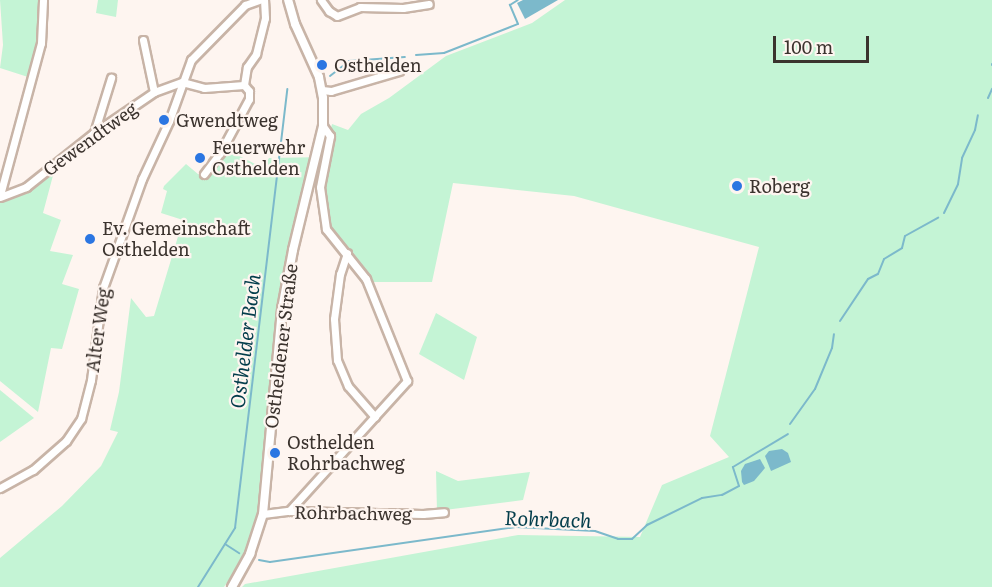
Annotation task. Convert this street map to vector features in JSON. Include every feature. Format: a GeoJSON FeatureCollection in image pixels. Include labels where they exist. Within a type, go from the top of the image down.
{"type":"FeatureCollection","features":[{"type":"Feature","properties":{"kind":"main road","name":"Ostheldener Straße"},"geometry":{"type":"LineString","coordinates":[[232,587],[250,554],[262,514],[282,309],[293,250],[322,126],[322,90],[288,0]]}},
{"type":"Feature","properties":{"kind":"street","name":"Gewendtweg"},"geometry":{"type":"LineString","coordinates":[[0,196],[41,43],[44,0]]}},
{"type":"Feature","properties":{"kind":"street","name":"Alter Weg"},"geometry":{"type":"LineString","coordinates":[[0,488],[33,470],[66,441],[81,419],[91,380],[103,288],[142,179],[169,121],[191,60],[245,5],[259,0]]}},
{"type":"Feature","properties":{"kind":"street"},"geometry":{"type":"LineString","coordinates":[[244,86],[247,67],[256,54],[263,27],[264,0]]}},
{"type":"Feature","properties":{"kind":"street"},"geometry":{"type":"LineString","coordinates":[[321,0],[337,16],[360,7],[384,4],[403,9],[429,4]]}},
{"type":"Feature","properties":{"kind":"street"},"geometry":{"type":"LineString","coordinates":[[143,40],[154,92]]}},
{"type":"Feature","properties":{"kind":"street"},"geometry":{"type":"LineString","coordinates":[[322,90],[331,91],[399,71]]}},
{"type":"Feature","properties":{"kind":"street"},"geometry":{"type":"LineString","coordinates":[[94,133],[111,78]]}},
{"type":"Feature","properties":{"kind":"street","name":"Gewendtweg"},"geometry":{"type":"LineString","coordinates":[[0,196],[26,187],[94,133],[154,92],[182,82]]}},
{"type":"Feature","properties":{"kind":"street"},"geometry":{"type":"LineString","coordinates":[[182,82],[204,88],[244,86],[249,91],[249,99],[220,153],[204,174]]}},
{"type":"Feature","properties":{"kind":"street"},"geometry":{"type":"LineString","coordinates":[[290,511],[407,381],[366,279],[326,229],[322,216],[320,187],[330,136],[322,126]]}},
{"type":"Feature","properties":{"kind":"street"},"geometry":{"type":"LineString","coordinates":[[347,253],[340,274],[334,319],[335,349],[348,386],[375,417]]}},
{"type":"Feature","properties":{"kind":"street","name":"Rohrbachweg"},"geometry":{"type":"LineString","coordinates":[[262,514],[290,511],[444,512]]}},
{"type":"Feature","properties":{"kind":"green space"},"geometry":{"type":"Polygon","coordinates":[[[0,0],[39,0],[36,43],[28,77],[0,68],[3,45],[0,0]]]}},
{"type":"Feature","properties":{"kind":"green space"},"geometry":{"type":"Polygon","coordinates":[[[98,0],[118,0],[116,17],[96,13],[98,0]]]}},
{"type":"Feature","properties":{"kind":"green space"},"geometry":{"type":"Polygon","coordinates":[[[565,0],[992,0],[992,587],[242,587],[245,584],[518,535],[640,537],[662,485],[729,457],[710,436],[759,247],[574,196],[453,183],[432,282],[367,282],[324,229],[317,185],[304,185],[289,245],[271,365],[282,368],[281,385],[270,383],[263,480],[253,535],[243,559],[224,587],[0,587],[0,558],[62,506],[101,466],[118,432],[110,430],[119,392],[131,298],[146,317],[154,316],[183,220],[161,213],[167,191],[163,189],[164,186],[186,164],[204,179],[226,149],[263,168],[269,158],[324,157],[332,124],[348,130],[361,114],[389,98],[446,56],[532,23],[565,0]]]}},
{"type":"Feature","properties":{"kind":"green space"},"geometry":{"type":"Polygon","coordinates":[[[55,168],[43,213],[61,220],[50,251],[73,255],[62,284],[79,289],[62,349],[51,348],[38,412],[0,381],[0,201],[16,197],[55,168]]]}},
{"type":"Feature","properties":{"kind":"green space"},"geometry":{"type":"Polygon","coordinates":[[[436,313],[477,337],[464,380],[419,354],[436,313]]]}},
{"type":"Feature","properties":{"kind":"green space"},"geometry":{"type":"Polygon","coordinates":[[[0,390],[34,418],[0,442],[0,390]]]}},
{"type":"Feature","properties":{"kind":"green space"},"geometry":{"type":"Polygon","coordinates":[[[436,471],[458,481],[530,472],[523,500],[437,511],[436,471]]]}},
{"type":"Feature","properties":{"kind":"water"},"geometry":{"type":"Polygon","coordinates":[[[523,0],[558,0],[525,19],[517,3],[523,0]]]}},
{"type":"Feature","properties":{"kind":"water"},"geometry":{"type":"Polygon","coordinates":[[[782,449],[788,453],[791,462],[771,471],[765,456],[769,451],[782,449]]]}},
{"type":"Feature","properties":{"kind":"water"},"geometry":{"type":"Polygon","coordinates":[[[760,459],[765,468],[754,481],[744,485],[741,471],[745,464],[760,459]]]}},
{"type":"Feature","properties":{"kind":"waterway"},"geometry":{"type":"LineString","coordinates":[[416,55],[444,53],[518,24],[510,5],[518,0]]}},
{"type":"Feature","properties":{"kind":"waterway"},"geometry":{"type":"LineString","coordinates":[[330,76],[349,61],[405,57]]}},
{"type":"Feature","properties":{"kind":"waterway","name":"Osthelder Bach"},"geometry":{"type":"LineString","coordinates":[[198,587],[235,528],[287,89]]}},
{"type":"Feature","properties":{"kind":"waterway","name":"Rohrbach"},"geometry":{"type":"LineString","coordinates":[[988,98],[992,89]]}},
{"type":"Feature","properties":{"kind":"waterway","name":"Rohrbach"},"geometry":{"type":"LineString","coordinates":[[944,213],[958,184],[962,158],[975,130],[978,115]]}},
{"type":"Feature","properties":{"kind":"waterway"},"geometry":{"type":"LineString","coordinates":[[280,155],[289,155]]}},
{"type":"Feature","properties":{"kind":"waterway","name":"Rohrbach"},"geometry":{"type":"LineString","coordinates":[[840,321],[868,279],[878,274],[884,259],[902,248],[905,236],[938,218]]}},
{"type":"Feature","properties":{"kind":"waterway","name":"Rohrbach"},"geometry":{"type":"LineString","coordinates":[[790,424],[815,389],[832,348],[834,334]]}},
{"type":"Feature","properties":{"kind":"waterway","name":"Rohrbach"},"geometry":{"type":"LineString","coordinates":[[259,560],[270,562],[516,527],[595,531],[618,539],[632,539],[647,525],[702,498],[722,495],[739,486],[733,467],[788,434]]}},
{"type":"Feature","properties":{"kind":"waterway","name":"Rohrbach"},"geometry":{"type":"LineString","coordinates":[[225,544],[239,553]]}},
{"type":"Feature","properties":{"kind":"place","name":"Osthelden"},"geometry":{"type":"Point","coordinates":[322,65]}},
{"type":"Feature","properties":{"kind":"place","name":"Gwendtweg"},"geometry":{"type":"Point","coordinates":[164,120]}},
{"type":"Feature","properties":{"kind":"place","name":"Feuerwehr Osthelden"},"geometry":{"type":"Point","coordinates":[200,158]}},
{"type":"Feature","properties":{"kind":"place","name":"Roberg"},"geometry":{"type":"Point","coordinates":[737,186]}},
{"type":"Feature","properties":{"kind":"place","name":"Ev. Gemeinschaft Osthelden"},"geometry":{"type":"Point","coordinates":[90,239]}},
{"type":"Feature","properties":{"kind":"place","name":"Osthelden Rohrbachweg"},"geometry":{"type":"Point","coordinates":[275,453]}}]}
